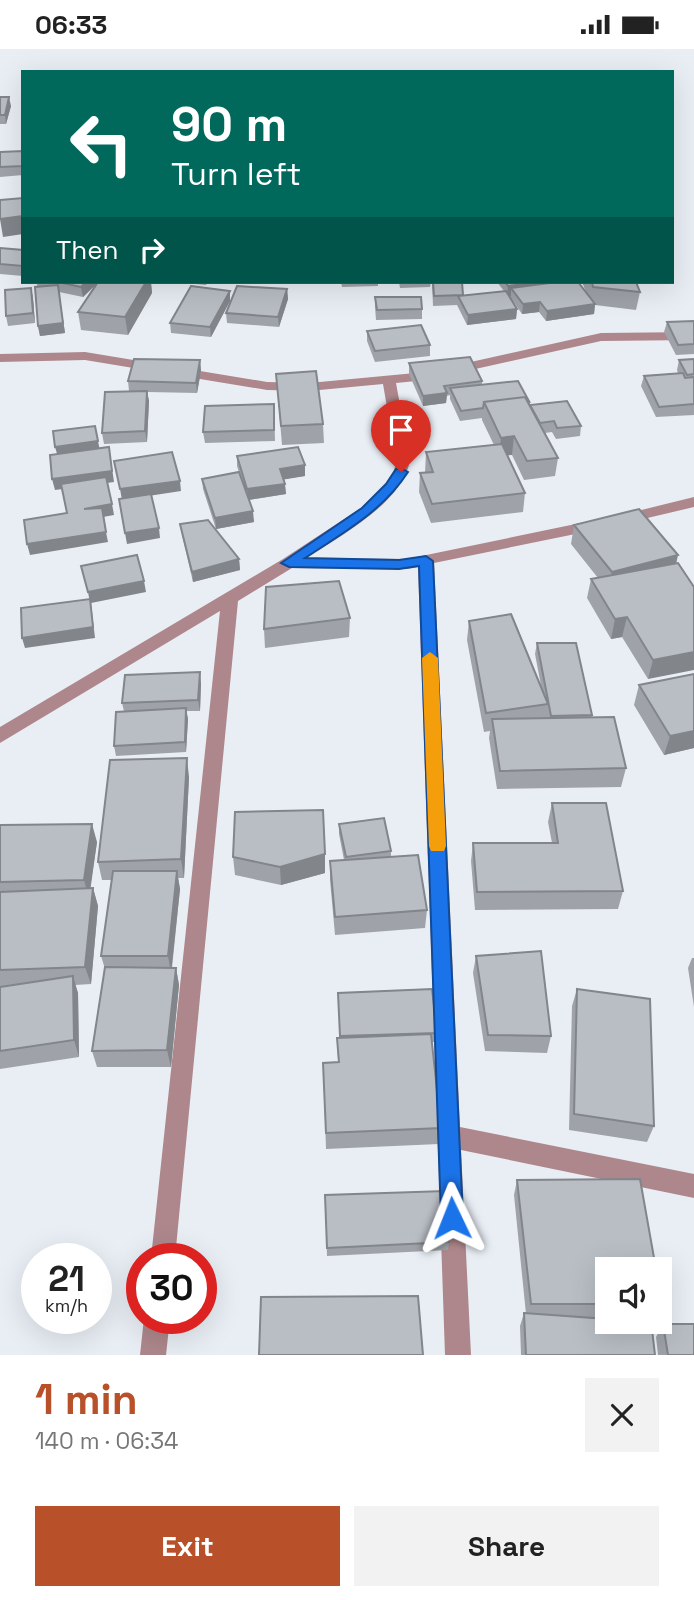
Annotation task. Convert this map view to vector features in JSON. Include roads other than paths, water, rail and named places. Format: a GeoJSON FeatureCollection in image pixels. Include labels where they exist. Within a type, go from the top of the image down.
{"type":"FeatureCollection","features":[{"type":"Feature","properties":{"kind":"street"},"geometry":{"type":"LineString","coordinates":[[0,358],[85,356],[287,388],[442,373],[601,337],[694,336]]}},
{"type":"Feature","properties":{"kind":"street"},"geometry":{"type":"LineString","coordinates":[[0,736],[289,563],[366,511],[391,487],[401,472],[403,460],[389,380]]}},
{"type":"Feature","properties":{"kind":"street"},"geometry":{"type":"LineString","coordinates":[[289,563],[399,564],[426,561],[643,520],[694,502]]}},
{"type":"Feature","properties":{"kind":"street"},"geometry":{"type":"LineString","coordinates":[[426,561],[458,1355]]}},
{"type":"Feature","properties":{"kind":"street"},"geometry":{"type":"LineString","coordinates":[[165,1243],[230,598]]}},
{"type":"Feature","properties":{"kind":"street"},"geometry":{"type":"LineString","coordinates":[[449,1136],[694,1186]]}},
{"type":"Feature","properties":{"kind":"street"},"geometry":{"type":"LineString","coordinates":[[153,1355],[155,1334]]}}]}
